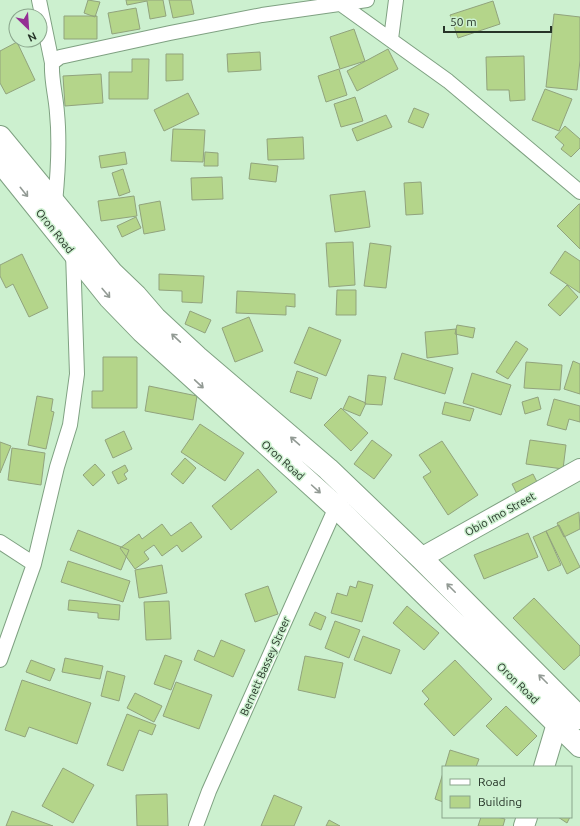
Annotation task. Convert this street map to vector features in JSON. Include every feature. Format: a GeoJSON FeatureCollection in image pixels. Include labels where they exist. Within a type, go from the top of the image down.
{"type":"FeatureCollection","features":[{"type":"Feature","properties":{"kind":"highway","name":"Oron Road"},"geometry":{"type":"LineString","coordinates":[[0,137],[112,273],[136,296],[155,318],[197,357],[328,470],[421,558],[563,699],[580,718]]}},
{"type":"Feature","properties":{"kind":"highway","name":"Oron Road"},"geometry":{"type":"LineString","coordinates":[[0,162],[110,298],[142,331],[336,506],[559,723],[580,746]]}},
{"type":"Feature","properties":{"kind":"street"},"geometry":{"type":"LineString","coordinates":[[39,0],[52,63],[51,76],[57,112],[59,158],[55,203]]}},
{"type":"Feature","properties":{"kind":"street"},"geometry":{"type":"LineString","coordinates":[[52,63],[60,57],[170,33],[339,2],[368,0]]}},
{"type":"Feature","properties":{"kind":"street"},"geometry":{"type":"LineString","coordinates":[[391,39],[396,0]]}},
{"type":"Feature","properties":{"kind":"street"},"geometry":{"type":"LineString","coordinates":[[339,2],[448,81],[580,192]]}},
{"type":"Feature","properties":{"kind":"street"},"geometry":{"type":"LineString","coordinates":[[0,660],[34,564],[57,467],[70,425],[77,374],[73,253]]}},
{"type":"Feature","properties":{"kind":"street","name":"Obio Imo Street"},"geometry":{"type":"LineString","coordinates":[[421,558],[580,469]]}},
{"type":"Feature","properties":{"kind":"street","name":"Bernett Bassey Streer"},"geometry":{"type":"LineString","coordinates":[[196,826],[209,791],[336,506]]}},
{"type":"Feature","properties":{"kind":"street"},"geometry":{"type":"LineString","coordinates":[[0,542],[34,564]]}},
{"type":"Feature","properties":{"kind":"street"},"geometry":{"type":"LineString","coordinates":[[544,766],[559,723],[563,699]]}},
{"type":"Feature","properties":{"kind":"building"},"geometry":{"type":"Polygon","coordinates":[[[88,0],[100,2],[95,17],[84,13],[88,0]]]}},
{"type":"Feature","properties":{"kind":"building"},"geometry":{"type":"Polygon","coordinates":[[[126,0],[163,0],[166,16],[150,19],[147,1],[127,5],[126,0]]]}},
{"type":"Feature","properties":{"kind":"building"},"geometry":{"type":"Polygon","coordinates":[[[169,0],[191,0],[194,14],[173,18],[169,0]]]}},
{"type":"Feature","properties":{"kind":"building"},"geometry":{"type":"Polygon","coordinates":[[[493,1],[500,24],[458,38],[450,15],[493,1]]]}},
{"type":"Feature","properties":{"kind":"building"},"geometry":{"type":"Polygon","coordinates":[[[136,8],[140,29],[112,34],[108,13],[136,8]]]}},
{"type":"Feature","properties":{"kind":"building"},"geometry":{"type":"Polygon","coordinates":[[[554,14],[580,17],[580,60],[577,90],[546,87],[554,14]]]}},
{"type":"Feature","properties":{"kind":"building"},"geometry":{"type":"Polygon","coordinates":[[[64,16],[97,16],[97,39],[64,39],[64,16]]]}},
{"type":"Feature","properties":{"kind":"building"},"geometry":{"type":"Polygon","coordinates":[[[354,29],[365,61],[340,69],[330,37],[354,29]]]}},
{"type":"Feature","properties":{"kind":"building"},"geometry":{"type":"Polygon","coordinates":[[[8,47],[8,48],[20,48],[35,80],[6,94],[0,83],[0,51],[8,47]]]}},
{"type":"Feature","properties":{"kind":"building"},"geometry":{"type":"Polygon","coordinates":[[[388,49],[398,69],[357,91],[347,71],[388,49]]]}},
{"type":"Feature","properties":{"kind":"building"},"geometry":{"type":"Polygon","coordinates":[[[260,52],[261,70],[228,72],[227,54],[260,52]]]}},
{"type":"Feature","properties":{"kind":"building"},"geometry":{"type":"Polygon","coordinates":[[[166,54],[183,54],[183,80],[166,81],[166,54]]]}},
{"type":"Feature","properties":{"kind":"building"},"geometry":{"type":"Polygon","coordinates":[[[524,56],[525,100],[510,101],[509,90],[487,90],[486,57],[524,56]]]}},
{"type":"Feature","properties":{"kind":"building"},"geometry":{"type":"Polygon","coordinates":[[[132,59],[149,59],[148,99],[109,99],[109,72],[132,72],[132,59]]]}},
{"type":"Feature","properties":{"kind":"building"},"geometry":{"type":"Polygon","coordinates":[[[339,69],[347,95],[326,102],[318,76],[339,69]]]}},
{"type":"Feature","properties":{"kind":"building"},"geometry":{"type":"Polygon","coordinates":[[[101,74],[103,103],[65,106],[63,76],[101,74]]]}},
{"type":"Feature","properties":{"kind":"building"},"geometry":{"type":"Polygon","coordinates":[[[545,89],[572,99],[559,131],[532,120],[545,89]]]}},
{"type":"Feature","properties":{"kind":"building"},"geometry":{"type":"Polygon","coordinates":[[[188,93],[199,114],[164,131],[154,110],[188,93]]]}},
{"type":"Feature","properties":{"kind":"building"},"geometry":{"type":"Polygon","coordinates":[[[355,97],[363,121],[341,127],[334,104],[355,97]]]}},
{"type":"Feature","properties":{"kind":"building"},"geometry":{"type":"Polygon","coordinates":[[[414,108],[429,114],[423,128],[408,122],[414,108]]]}},
{"type":"Feature","properties":{"kind":"building"},"geometry":{"type":"Polygon","coordinates":[[[386,115],[392,127],[357,141],[352,129],[386,115]]]}},
{"type":"Feature","properties":{"kind":"building"},"geometry":{"type":"Polygon","coordinates":[[[565,126],[580,139],[580,148],[571,157],[561,149],[564,145],[555,137],[565,126]]]}},
{"type":"Feature","properties":{"kind":"building"},"geometry":{"type":"Polygon","coordinates":[[[173,129],[205,130],[203,162],[171,161],[173,129]]]}},
{"type":"Feature","properties":{"kind":"building"},"geometry":{"type":"Polygon","coordinates":[[[303,137],[304,159],[268,160],[267,139],[303,137]]]}},
{"type":"Feature","properties":{"kind":"building"},"geometry":{"type":"Polygon","coordinates":[[[125,152],[127,164],[101,168],[99,156],[125,152]]]}},
{"type":"Feature","properties":{"kind":"building"},"geometry":{"type":"Polygon","coordinates":[[[205,152],[218,153],[218,166],[204,166],[205,152]]]}},
{"type":"Feature","properties":{"kind":"building"},"geometry":{"type":"Polygon","coordinates":[[[251,163],[278,166],[276,182],[249,179],[251,163]]]}},
{"type":"Feature","properties":{"kind":"building"},"geometry":{"type":"Polygon","coordinates":[[[123,169],[130,192],[119,196],[112,173],[123,169]]]}},
{"type":"Feature","properties":{"kind":"building"},"geometry":{"type":"Polygon","coordinates":[[[222,177],[223,199],[192,200],[191,178],[222,177]]]}},
{"type":"Feature","properties":{"kind":"building"},"geometry":{"type":"Polygon","coordinates":[[[421,182],[423,214],[406,215],[404,183],[421,182]]]}},
{"type":"Feature","properties":{"kind":"building"},"geometry":{"type":"Polygon","coordinates":[[[365,191],[370,227],[335,232],[330,195],[365,191]]]}},
{"type":"Feature","properties":{"kind":"building"},"geometry":{"type":"Polygon","coordinates":[[[134,196],[137,216],[101,221],[98,201],[134,196]]]}},
{"type":"Feature","properties":{"kind":"building"},"geometry":{"type":"Polygon","coordinates":[[[160,201],[165,230],[144,234],[139,205],[160,201]]]}},
{"type":"Feature","properties":{"kind":"building"},"geometry":{"type":"Polygon","coordinates":[[[580,204],[580,249],[557,226],[580,204]]]}},
{"type":"Feature","properties":{"kind":"building"},"geometry":{"type":"Polygon","coordinates":[[[136,217],[141,228],[122,237],[117,226],[136,217]]]}},
{"type":"Feature","properties":{"kind":"building"},"geometry":{"type":"Polygon","coordinates":[[[353,242],[355,285],[329,287],[326,243],[353,242]]]}},
{"type":"Feature","properties":{"kind":"building"},"geometry":{"type":"Polygon","coordinates":[[[370,243],[391,246],[386,288],[364,286],[370,243]]]}},
{"type":"Feature","properties":{"kind":"building"},"geometry":{"type":"Polygon","coordinates":[[[565,251],[580,261],[580,293],[550,273],[565,251]]]}},
{"type":"Feature","properties":{"kind":"building"},"geometry":{"type":"Polygon","coordinates":[[[22,254],[48,308],[29,317],[13,284],[6,288],[0,276],[0,265],[22,254]]]}},
{"type":"Feature","properties":{"kind":"building"},"geometry":{"type":"Polygon","coordinates":[[[159,274],[204,276],[202,303],[182,302],[182,291],[159,290],[159,274]]]}},
{"type":"Feature","properties":{"kind":"building"},"geometry":{"type":"Polygon","coordinates":[[[567,285],[578,297],[560,316],[548,305],[567,285]]]}},
{"type":"Feature","properties":{"kind":"building"},"geometry":{"type":"Polygon","coordinates":[[[337,290],[356,290],[356,315],[336,315],[337,290]]]}},
{"type":"Feature","properties":{"kind":"building"},"geometry":{"type":"Polygon","coordinates":[[[237,291],[295,294],[295,307],[286,306],[286,315],[236,313],[237,291]]]}},
{"type":"Feature","properties":{"kind":"building"},"geometry":{"type":"Polygon","coordinates":[[[190,311],[211,320],[205,333],[185,324],[190,311]]]}},
{"type":"Feature","properties":{"kind":"building"},"geometry":{"type":"Polygon","coordinates":[[[249,317],[263,351],[235,362],[222,328],[249,317]]]}},
{"type":"Feature","properties":{"kind":"building"},"geometry":{"type":"Polygon","coordinates":[[[457,325],[475,328],[473,338],[455,334],[457,325]]]}},
{"type":"Feature","properties":{"kind":"building"},"geometry":{"type":"Polygon","coordinates":[[[309,327],[341,340],[326,376],[294,363],[309,327]]]}},
{"type":"Feature","properties":{"kind":"building"},"geometry":{"type":"Polygon","coordinates":[[[456,329],[458,354],[427,358],[425,332],[456,329]]]}},
{"type":"Feature","properties":{"kind":"building"},"geometry":{"type":"Polygon","coordinates":[[[516,341],[528,349],[508,379],[496,372],[516,341]]]}},
{"type":"Feature","properties":{"kind":"building"},"geometry":{"type":"Polygon","coordinates":[[[402,353],[453,368],[445,394],[394,379],[402,353]]]}},
{"type":"Feature","properties":{"kind":"building"},"geometry":{"type":"Polygon","coordinates":[[[103,357],[137,357],[137,408],[92,408],[92,391],[103,391],[103,357]]]}},
{"type":"Feature","properties":{"kind":"building"},"geometry":{"type":"Polygon","coordinates":[[[573,361],[580,364],[580,394],[564,389],[573,361]]]}},
{"type":"Feature","properties":{"kind":"building"},"geometry":{"type":"Polygon","coordinates":[[[526,362],[562,365],[560,390],[524,388],[526,362]]]}},
{"type":"Feature","properties":{"kind":"building"},"geometry":{"type":"Polygon","coordinates":[[[297,371],[318,378],[311,399],[290,392],[297,371]]]}},
{"type":"Feature","properties":{"kind":"building"},"geometry":{"type":"Polygon","coordinates":[[[472,373],[511,385],[501,415],[463,403],[472,373]]]}},
{"type":"Feature","properties":{"kind":"building"},"geometry":{"type":"Polygon","coordinates":[[[368,375],[386,377],[382,405],[365,404],[368,375]]]}},
{"type":"Feature","properties":{"kind":"building"},"geometry":{"type":"Polygon","coordinates":[[[149,386],[197,396],[193,420],[145,411],[149,386]]]}},
{"type":"Feature","properties":{"kind":"building"},"geometry":{"type":"Polygon","coordinates":[[[37,396],[53,399],[51,411],[54,412],[46,449],[28,445],[37,396]]]}},
{"type":"Feature","properties":{"kind":"building"},"geometry":{"type":"Polygon","coordinates":[[[349,396],[366,403],[360,416],[343,409],[349,396]]]}},
{"type":"Feature","properties":{"kind":"building"},"geometry":{"type":"Polygon","coordinates":[[[538,397],[541,409],[525,414],[522,402],[538,397]]]}},
{"type":"Feature","properties":{"kind":"building"},"geometry":{"type":"Polygon","coordinates":[[[554,399],[580,406],[580,422],[569,419],[566,430],[547,425],[554,399]]]}},
{"type":"Feature","properties":{"kind":"building"},"geometry":{"type":"Polygon","coordinates":[[[445,402],[474,409],[470,421],[442,414],[445,402]]]}},
{"type":"Feature","properties":{"kind":"building"},"geometry":{"type":"Polygon","coordinates":[[[341,408],[368,433],[351,451],[324,425],[341,408]]]}},
{"type":"Feature","properties":{"kind":"building"},"geometry":{"type":"Polygon","coordinates":[[[200,424],[244,453],[225,481],[181,452],[200,424]]]}},
{"type":"Feature","properties":{"kind":"building"},"geometry":{"type":"Polygon","coordinates":[[[124,431],[132,449],[113,458],[105,440],[124,431]]]}},
{"type":"Feature","properties":{"kind":"building"},"geometry":{"type":"Polygon","coordinates":[[[372,440],[392,455],[374,479],[354,464],[372,440]]]}},
{"type":"Feature","properties":{"kind":"building"},"geometry":{"type":"Polygon","coordinates":[[[530,440],[566,445],[563,469],[526,464],[530,440]]]}},
{"type":"Feature","properties":{"kind":"building"},"geometry":{"type":"Polygon","coordinates":[[[442,441],[478,495],[448,515],[423,477],[431,472],[419,455],[442,441]]]}},
{"type":"Feature","properties":{"kind":"building"},"geometry":{"type":"Polygon","coordinates":[[[0,442],[11,446],[0,473],[0,442]]]}},
{"type":"Feature","properties":{"kind":"building"},"geometry":{"type":"Polygon","coordinates":[[[12,448],[45,453],[41,485],[8,480],[12,448]]]}},
{"type":"Feature","properties":{"kind":"building"},"geometry":{"type":"Polygon","coordinates":[[[185,458],[196,468],[183,484],[171,474],[185,458]]]}},
{"type":"Feature","properties":{"kind":"building"},"geometry":{"type":"Polygon","coordinates":[[[95,464],[105,475],[93,486],[83,475],[95,464]]]}},
{"type":"Feature","properties":{"kind":"building"},"geometry":{"type":"Polygon","coordinates":[[[125,465],[128,471],[124,474],[127,479],[118,484],[112,472],[125,465]]]}},
{"type":"Feature","properties":{"kind":"building"},"geometry":{"type":"Polygon","coordinates":[[[258,469],[277,492],[231,530],[212,506],[258,469]]]}},
{"type":"Feature","properties":{"kind":"building"},"geometry":{"type":"Polygon","coordinates":[[[533,474],[539,486],[518,496],[512,484],[533,474]]]}},
{"type":"Feature","properties":{"kind":"building"},"geometry":{"type":"Polygon","coordinates":[[[579,512],[580,529],[564,537],[557,523],[579,512]]]}},
{"type":"Feature","properties":{"kind":"building"},"geometry":{"type":"Polygon","coordinates":[[[191,522],[202,537],[182,552],[177,545],[162,556],[154,545],[144,552],[149,559],[135,569],[120,548],[139,534],[142,539],[162,524],[171,536],[191,522]]]}},
{"type":"Feature","properties":{"kind":"building"},"geometry":{"type":"Polygon","coordinates":[[[559,525],[580,567],[567,574],[546,531],[559,525]]]}},
{"type":"Feature","properties":{"kind":"building"},"geometry":{"type":"Polygon","coordinates":[[[78,530],[129,550],[121,570],[70,550],[78,530]]]}},
{"type":"Feature","properties":{"kind":"building"},"geometry":{"type":"Polygon","coordinates":[[[546,531],[561,565],[548,571],[533,537],[546,531]]]}},
{"type":"Feature","properties":{"kind":"building"},"geometry":{"type":"Polygon","coordinates":[[[528,533],[538,557],[484,579],[474,555],[528,533]]]}},
{"type":"Feature","properties":{"kind":"building"},"geometry":{"type":"Polygon","coordinates":[[[68,561],[130,581],[123,602],[61,582],[68,561]]]}},
{"type":"Feature","properties":{"kind":"building"},"geometry":{"type":"Polygon","coordinates":[[[162,565],[167,593],[139,598],[135,570],[162,565]]]}},
{"type":"Feature","properties":{"kind":"building"},"geometry":{"type":"Polygon","coordinates":[[[358,581],[373,585],[362,622],[331,613],[337,593],[347,596],[350,586],[356,588],[358,581]]]}},
{"type":"Feature","properties":{"kind":"building"},"geometry":{"type":"Polygon","coordinates":[[[268,586],[278,614],[255,622],[245,594],[268,586]]]}},
{"type":"Feature","properties":{"kind":"building"},"geometry":{"type":"Polygon","coordinates":[[[534,598],[580,646],[580,655],[564,670],[513,618],[534,598]]]}},
{"type":"Feature","properties":{"kind":"building"},"geometry":{"type":"Polygon","coordinates":[[[69,600],[120,605],[119,620],[98,618],[98,613],[68,610],[69,600]]]}},
{"type":"Feature","properties":{"kind":"building"},"geometry":{"type":"Polygon","coordinates":[[[169,601],[171,639],[146,640],[144,602],[169,601]]]}},
{"type":"Feature","properties":{"kind":"building"},"geometry":{"type":"Polygon","coordinates":[[[407,606],[439,633],[424,650],[393,623],[407,606]]]}},
{"type":"Feature","properties":{"kind":"building"},"geometry":{"type":"Polygon","coordinates":[[[315,612],[326,617],[321,630],[309,625],[315,612]]]}},
{"type":"Feature","properties":{"kind":"building"},"geometry":{"type":"Polygon","coordinates":[[[335,621],[360,630],[349,658],[325,648],[335,621]]]}},
{"type":"Feature","properties":{"kind":"building"},"geometry":{"type":"Polygon","coordinates":[[[363,636],[400,650],[391,674],[354,660],[363,636]]]}},
{"type":"Feature","properties":{"kind":"building"},"geometry":{"type":"Polygon","coordinates":[[[221,640],[245,650],[233,677],[194,660],[198,650],[214,657],[221,640]]]}},
{"type":"Feature","properties":{"kind":"building"},"geometry":{"type":"Polygon","coordinates":[[[165,655],[182,661],[171,690],[154,684],[165,655]]]}},
{"type":"Feature","properties":{"kind":"building"},"geometry":{"type":"Polygon","coordinates":[[[305,656],[343,663],[335,698],[298,690],[305,656]]]}},
{"type":"Feature","properties":{"kind":"building"},"geometry":{"type":"Polygon","coordinates":[[[65,658],[103,666],[100,679],[62,672],[65,658]]]}},
{"type":"Feature","properties":{"kind":"building"},"geometry":{"type":"Polygon","coordinates":[[[31,660],[55,669],[50,681],[26,672],[31,660]]]}},
{"type":"Feature","properties":{"kind":"building"},"geometry":{"type":"Polygon","coordinates":[[[455,660],[492,699],[454,736],[424,704],[429,699],[422,691],[455,660]]]}},
{"type":"Feature","properties":{"kind":"building"},"geometry":{"type":"Polygon","coordinates":[[[107,671],[125,676],[119,701],[101,696],[107,671]]]}},
{"type":"Feature","properties":{"kind":"building"},"geometry":{"type":"Polygon","coordinates":[[[22,680],[91,703],[77,744],[29,727],[25,737],[5,730],[22,680]]]}},
{"type":"Feature","properties":{"kind":"building"},"geometry":{"type":"Polygon","coordinates":[[[176,682],[212,695],[199,729],[163,716],[176,682]]]}},
{"type":"Feature","properties":{"kind":"building"},"geometry":{"type":"Polygon","coordinates":[[[135,693],[162,706],[154,722],[127,708],[135,693]]]}},
{"type":"Feature","properties":{"kind":"building"},"geometry":{"type":"Polygon","coordinates":[[[506,706],[537,736],[517,756],[486,726],[506,706]]]}},
{"type":"Feature","properties":{"kind":"building"},"geometry":{"type":"Polygon","coordinates":[[[127,714],[156,725],[152,735],[139,730],[123,771],[107,765],[127,714]]]}},
{"type":"Feature","properties":{"kind":"building"},"geometry":{"type":"Polygon","coordinates":[[[450,750],[479,759],[476,766],[445,766],[450,750]]]}},
{"type":"Feature","properties":{"kind":"building"},"geometry":{"type":"Polygon","coordinates":[[[63,768],[94,785],[73,823],[42,806],[63,768]]]}},
{"type":"Feature","properties":{"kind":"building"},"geometry":{"type":"Polygon","coordinates":[[[442,776],[442,802],[435,799],[442,776]]]}},
{"type":"Feature","properties":{"kind":"building"},"geometry":{"type":"Polygon","coordinates":[[[167,794],[168,826],[137,826],[136,795],[167,794]]]}},
{"type":"Feature","properties":{"kind":"building"},"geometry":{"type":"Polygon","coordinates":[[[274,795],[302,807],[294,826],[261,826],[274,795]]]}},
{"type":"Feature","properties":{"kind":"building"},"geometry":{"type":"Polygon","coordinates":[[[12,811],[53,826],[6,826],[12,811]]]}},
{"type":"Feature","properties":{"kind":"building"},"geometry":{"type":"Polygon","coordinates":[[[481,818],[505,819],[503,826],[478,826],[481,818]]]}},
{"type":"Feature","properties":{"kind":"building"},"geometry":{"type":"Polygon","coordinates":[[[560,818],[570,818],[567,823],[560,818]]]}},
{"type":"Feature","properties":{"kind":"building"},"geometry":{"type":"Polygon","coordinates":[[[329,820],[340,826],[326,826],[329,820]]]}}]}
